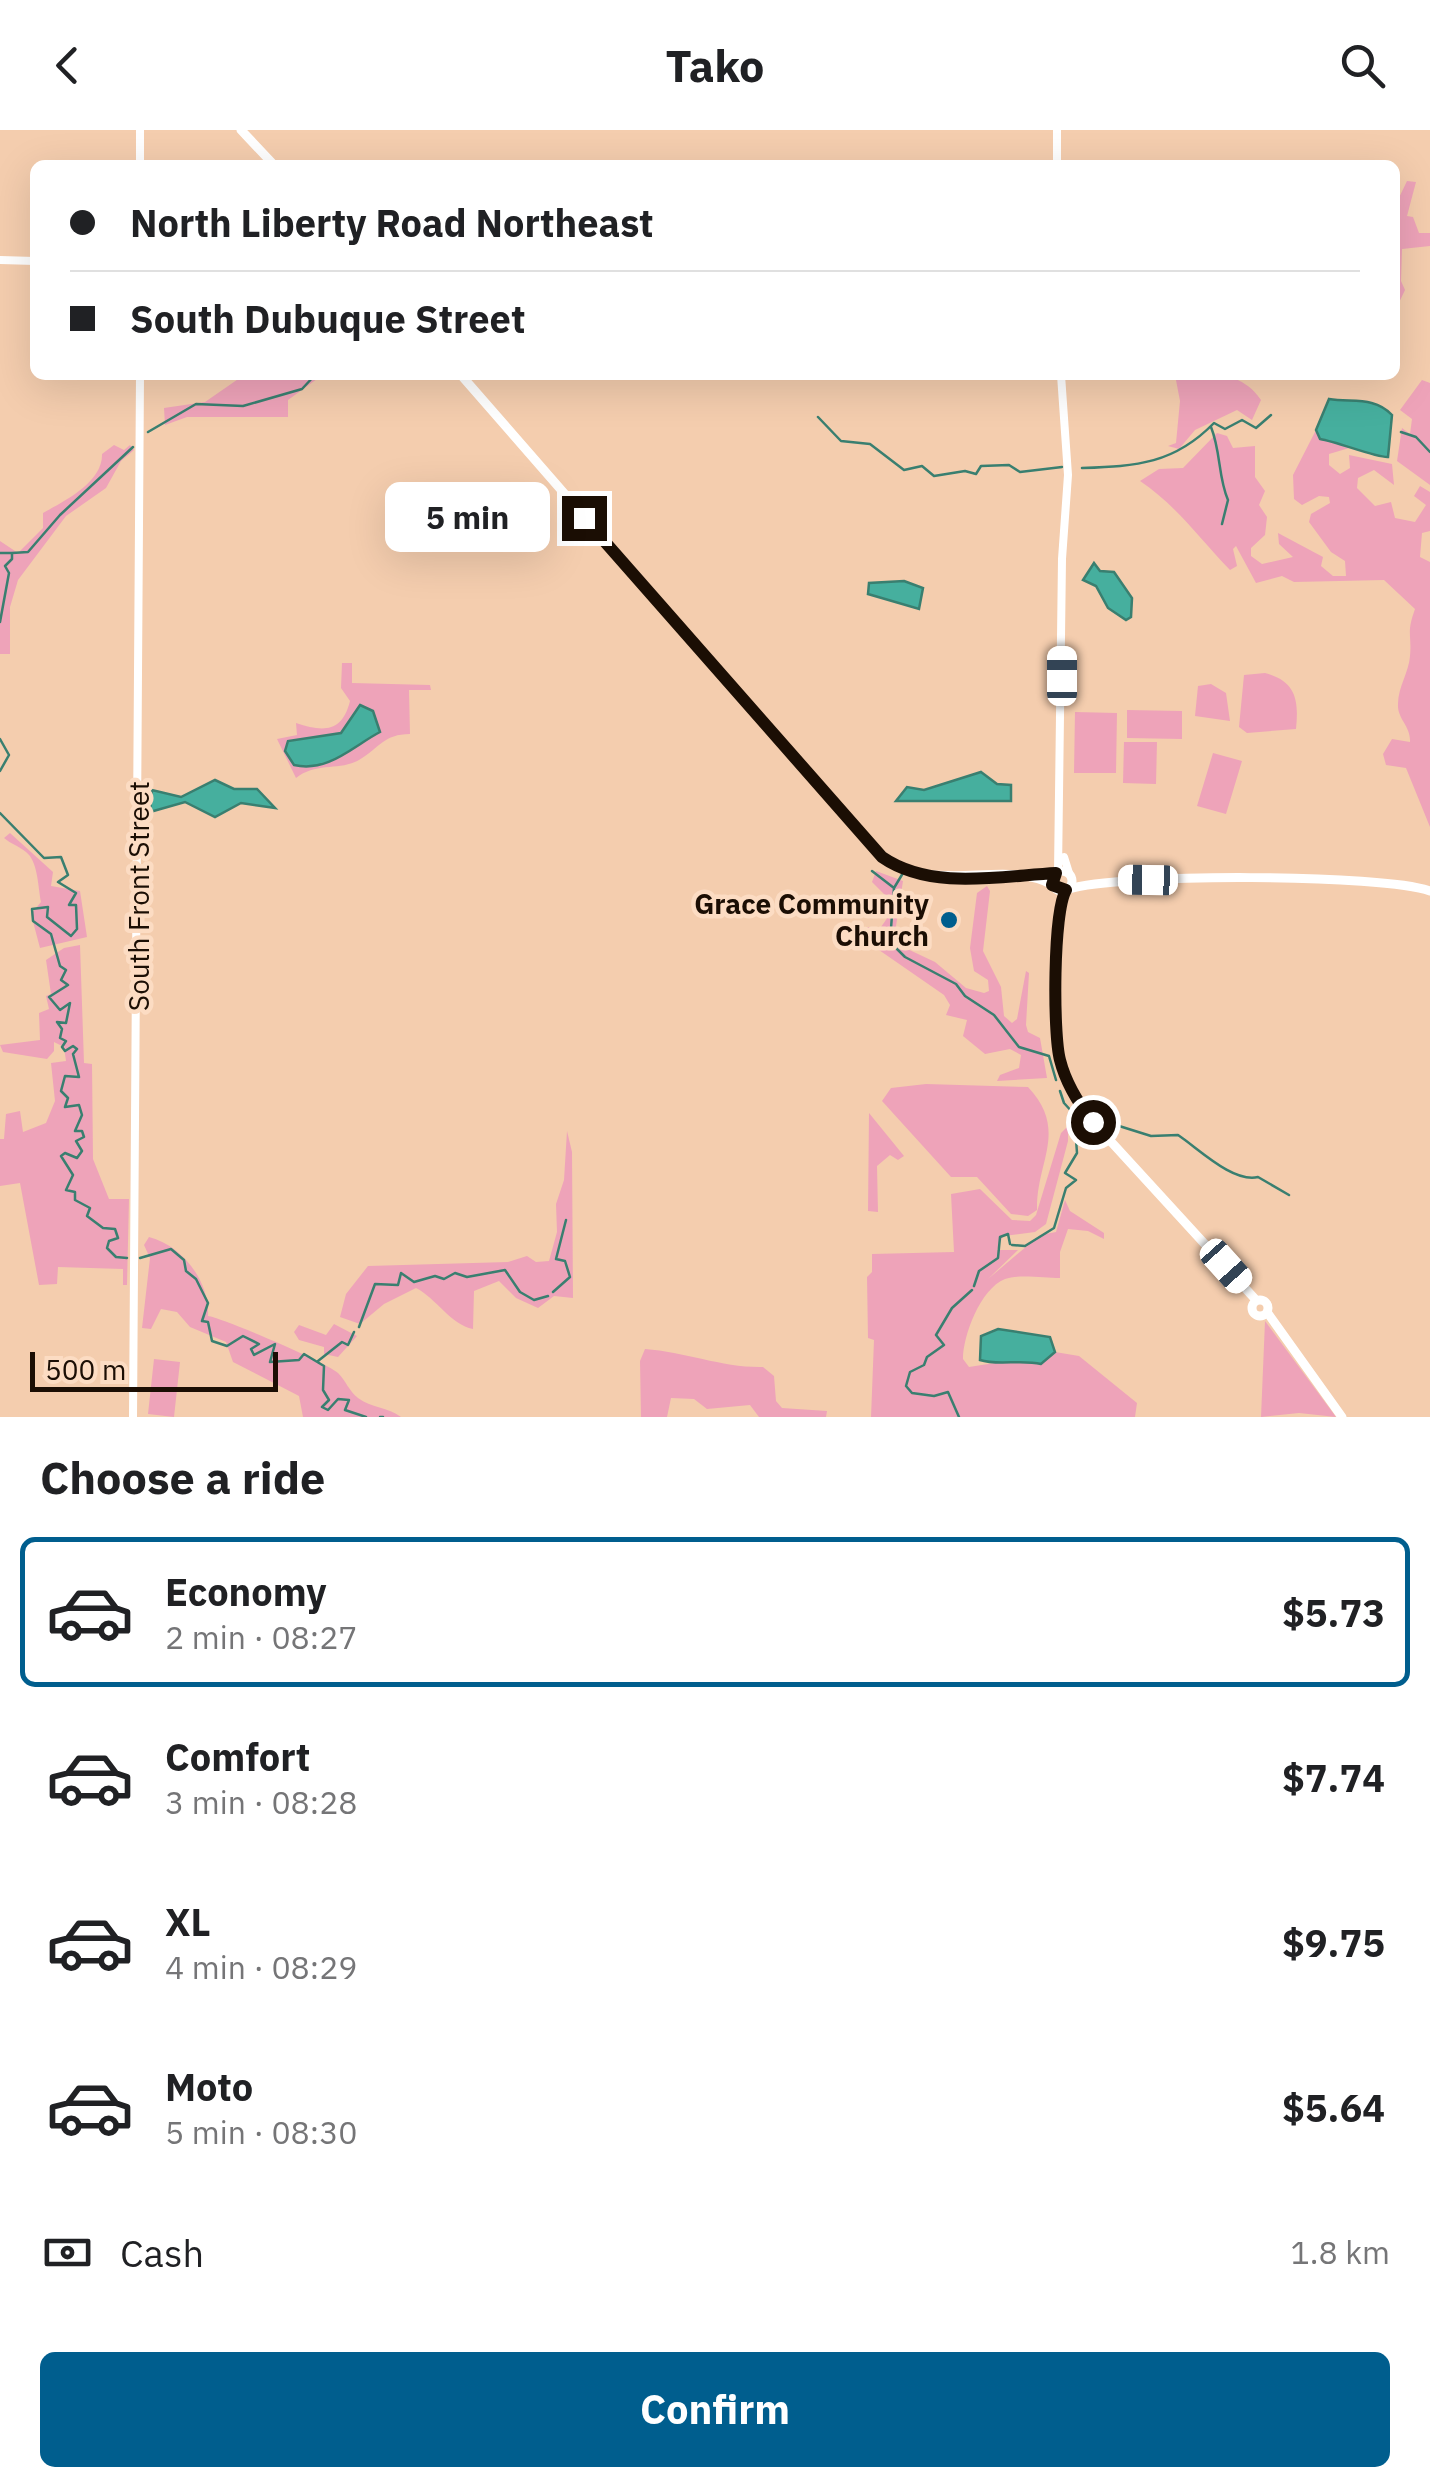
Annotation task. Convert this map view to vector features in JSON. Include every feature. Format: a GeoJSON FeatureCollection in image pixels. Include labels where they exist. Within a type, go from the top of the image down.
{"type":"FeatureCollection","features":[{"type":"Feature","properties":{"kind":"main road"},"geometry":{"type":"LineString","coordinates":[[242,130],[269,160]]}},
{"type":"Feature","properties":{"kind":"main road"},"geometry":{"type":"LineString","coordinates":[[465,380],[858,833],[886,859],[914,873],[1020,878],[1063,873],[1121,880],[1397,884],[1430,891]]}},
{"type":"Feature","properties":{"kind":"main road"},"geometry":{"type":"LineString","coordinates":[[1053,886],[1063,873]]}},
{"type":"Feature","properties":{"kind":"main road"},"geometry":{"type":"LineString","coordinates":[[1060,912],[1068,889],[1063,873]]}},
{"type":"Feature","properties":{"kind":"main road"},"geometry":{"type":"LineString","coordinates":[[1020,878],[1068,889],[1121,880]]}},
{"type":"Feature","properties":{"kind":"main road"},"geometry":{"type":"LineString","coordinates":[[1053,886],[1060,912],[1056,1036],[1071,1091],[1093,1122],[1256,1300],[1253,1312],[1260,1316],[1266,1312],[1342,1417]]}},
{"type":"Feature","properties":{"kind":"street"},"geometry":{"type":"LineString","coordinates":[[140,130],[140,160]]}},
{"type":"Feature","properties":{"kind":"street"},"geometry":{"type":"LineString","coordinates":[[1056,130],[1057,160]]}},
{"type":"Feature","properties":{"kind":"street"},"geometry":{"type":"LineString","coordinates":[[0,260],[30,261]]}},
{"type":"Feature","properties":{"kind":"street","name":"South Front Street"},"geometry":{"type":"LineString","coordinates":[[133,1417],[140,380]]}},
{"type":"Feature","properties":{"kind":"street"},"geometry":{"type":"LineString","coordinates":[[1061,380],[1067,498],[1062,559],[1063,873]]}},
{"type":"Feature","properties":{"kind":"shaded area"},"geometry":{"type":"Polygon","coordinates":[[[1407,181],[1416,182],[1407,216],[1413,217],[1419,233],[1430,233],[1430,246],[1402,249],[1401,281],[1405,290],[1400,300],[1400,196],[1407,181]]]}},
{"type":"Feature","properties":{"kind":"shaded area"},"geometry":{"type":"Polygon","coordinates":[[[237,380],[316,380],[288,400],[288,417],[187,417],[165,425],[164,408],[205,402],[237,380]]]}},
{"type":"Feature","properties":{"kind":"shaded area"},"geometry":{"type":"Polygon","coordinates":[[[1176,380],[1238,380],[1261,400],[1252,420],[1237,410],[1195,430],[1179,449],[1168,446],[1176,443],[1180,401],[1176,380]]]}},
{"type":"Feature","properties":{"kind":"shaded area"},"geometry":{"type":"Polygon","coordinates":[[[1422,380],[1430,383],[1430,485],[1397,461],[1402,428],[1410,434],[1412,419],[1400,410],[1422,380]]]}},
{"type":"Feature","properties":{"kind":"shaded area"},"geometry":{"type":"Polygon","coordinates":[[[1316,430],[1321,439],[1356,446],[1329,454],[1329,465],[1340,474],[1350,468],[1349,455],[1392,464],[1394,485],[1374,470],[1358,478],[1357,488],[1375,506],[1391,502],[1395,518],[1415,522],[1426,505],[1414,496],[1420,486],[1430,492],[1430,531],[1422,533],[1420,557],[1430,562],[1430,827],[1406,768],[1386,765],[1383,754],[1392,739],[1410,742],[1398,704],[1409,662],[1415,609],[1384,580],[1294,582],[1282,576],[1256,583],[1236,546],[1233,549],[1237,566],[1230,570],[1177,512],[1140,481],[1159,469],[1183,468],[1217,433],[1227,436],[1233,448],[1255,446],[1255,477],[1265,491],[1259,505],[1267,517],[1265,535],[1251,548],[1251,556],[1262,564],[1293,557],[1279,544],[1278,533],[1323,557],[1321,566],[1333,576],[1346,576],[1345,561],[1331,552],[1309,522],[1311,514],[1330,503],[1329,497],[1319,496],[1302,505],[1294,499],[1293,475],[1316,430]]]}},
{"type":"Feature","properties":{"kind":"shaded area"},"geometry":{"type":"Polygon","coordinates":[[[114,445],[124,450],[130,445],[134,450],[121,461],[106,488],[66,516],[18,580],[10,607],[10,654],[0,654],[0,541],[18,553],[43,528],[43,513],[90,482],[101,464],[102,454],[114,445]]]}},
{"type":"Feature","properties":{"kind":"shaded area"},"geometry":{"type":"Polygon","coordinates":[[[342,663],[352,663],[352,683],[430,685],[431,690],[409,690],[410,734],[388,739],[352,763],[312,770],[296,778],[277,739],[297,735],[296,723],[323,728],[342,719],[350,701],[341,688],[342,663]]]}},
{"type":"Feature","properties":{"kind":"shaded area"},"geometry":{"type":"Polygon","coordinates":[[[1265,673],[1283,681],[1293,693],[1296,729],[1247,733],[1239,727],[1244,675],[1265,673]]]}},
{"type":"Feature","properties":{"kind":"shaded area"},"geometry":{"type":"Polygon","coordinates":[[[1211,684],[1226,693],[1230,721],[1195,716],[1198,686],[1211,684]]]}},
{"type":"Feature","properties":{"kind":"shaded area"},"geometry":{"type":"Polygon","coordinates":[[[1127,710],[1182,711],[1182,739],[1127,738],[1127,710]]]}},
{"type":"Feature","properties":{"kind":"shaded area"},"geometry":{"type":"Polygon","coordinates":[[[1075,712],[1117,713],[1116,773],[1074,773],[1075,712]]]}},
{"type":"Feature","properties":{"kind":"shaded area"},"geometry":{"type":"Polygon","coordinates":[[[1124,742],[1157,742],[1156,784],[1123,783],[1124,742]]]}},
{"type":"Feature","properties":{"kind":"shaded area"},"geometry":{"type":"Polygon","coordinates":[[[1213,753],[1242,761],[1226,814],[1197,806],[1213,753]]]}},
{"type":"Feature","properties":{"kind":"shaded area"},"geometry":{"type":"Polygon","coordinates":[[[10,833],[53,872],[51,886],[80,891],[87,937],[40,948],[31,914],[41,902],[35,868],[26,852],[4,838],[10,833]]]}},
{"type":"Feature","properties":{"kind":"shaded area"},"geometry":{"type":"Polygon","coordinates":[[[876,871],[903,881],[896,926],[901,946],[935,962],[966,988],[984,993],[989,991],[988,980],[974,971],[970,948],[977,893],[987,886],[990,891],[983,951],[1001,987],[1004,1016],[1012,1023],[1017,1019],[1026,971],[1029,973],[1026,1025],[1028,1032],[1040,1038],[1047,1078],[997,1081],[1000,1075],[1019,1068],[1021,1055],[1010,1049],[985,1054],[963,1036],[967,1020],[946,1015],[950,1005],[944,995],[866,941],[864,927],[881,927],[888,917],[885,895],[872,882],[876,871]]]}},
{"type":"Feature","properties":{"kind":"shaded area"},"geometry":{"type":"Polygon","coordinates":[[[80,945],[84,1063],[92,1064],[93,1159],[109,1199],[129,1199],[127,1285],[123,1285],[123,1269],[58,1267],[57,1284],[39,1285],[20,1183],[0,1186],[0,1139],[4,1139],[6,1114],[20,1111],[23,1132],[46,1123],[55,1101],[51,1063],[66,1061],[64,1047],[54,1042],[54,1051],[47,1059],[3,1052],[0,1045],[40,1040],[39,1013],[49,1009],[46,996],[51,994],[46,960],[64,948],[80,945]]]}},
{"type":"Feature","properties":{"kind":"shaded area"},"geometry":{"type":"Polygon","coordinates":[[[926,1084],[1028,1087],[1047,1118],[1049,1132],[1037,1210],[1028,1216],[1011,1214],[977,1177],[951,1177],[882,1101],[891,1088],[926,1084]]]}},
{"type":"Feature","properties":{"kind":"shaded area"},"geometry":{"type":"Polygon","coordinates":[[[869,1113],[904,1156],[898,1160],[890,1155],[877,1166],[878,1212],[868,1211],[869,1113]]]}},
{"type":"Feature","properties":{"kind":"shaded area"},"geometry":{"type":"Polygon","coordinates":[[[1068,1126],[1068,1141],[1046,1224],[1035,1232],[1003,1236],[997,1250],[1018,1250],[988,1279],[1040,1235],[1056,1232],[1065,1200],[1070,1211],[1104,1233],[1104,1239],[1088,1231],[1068,1229],[1060,1252],[1060,1278],[1017,1277],[996,1284],[975,1314],[963,1359],[969,1367],[1020,1359],[1041,1364],[1055,1352],[1079,1356],[1137,1403],[1135,1417],[871,1417],[874,1340],[868,1338],[867,1277],[872,1272],[872,1254],[954,1252],[951,1194],[980,1189],[1012,1220],[1030,1221],[1036,1215],[1061,1133],[1068,1126]]]}},
{"type":"Feature","properties":{"kind":"shaded area"},"geometry":{"type":"Polygon","coordinates":[[[567,1131],[572,1152],[573,1298],[554,1296],[538,1308],[516,1298],[499,1281],[474,1291],[473,1329],[458,1322],[416,1288],[384,1304],[360,1324],[340,1317],[346,1294],[368,1266],[508,1262],[527,1256],[536,1262],[549,1261],[557,1232],[556,1204],[564,1180],[567,1131]]]}},
{"type":"Feature","properties":{"kind":"shaded area"},"geometry":{"type":"Polygon","coordinates":[[[149,1237],[173,1248],[192,1267],[204,1291],[208,1316],[330,1368],[358,1398],[401,1417],[303,1417],[299,1396],[233,1362],[226,1342],[190,1327],[177,1312],[161,1309],[151,1329],[142,1328],[150,1258],[144,1245],[149,1237]]]}},
{"type":"Feature","properties":{"kind":"shaded area"},"geometry":{"type":"Polygon","coordinates":[[[1265,1321],[1336,1417],[1299,1413],[1261,1417],[1265,1321]]]}},
{"type":"Feature","properties":{"kind":"shaded area"},"geometry":{"type":"Polygon","coordinates":[[[334,1324],[357,1336],[338,1357],[324,1354],[324,1347],[299,1340],[294,1332],[299,1325],[326,1335],[334,1324]]]}},
{"type":"Feature","properties":{"kind":"shaded area"},"geometry":{"type":"Polygon","coordinates":[[[645,1349],[763,1367],[774,1376],[776,1401],[782,1408],[827,1411],[826,1417],[759,1417],[750,1405],[707,1409],[694,1399],[671,1398],[667,1417],[641,1417],[640,1361],[645,1349]]]}},
{"type":"Feature","properties":{"kind":"shaded area"},"geometry":{"type":"Polygon","coordinates":[[[154,1359],[180,1362],[174,1417],[148,1414],[154,1359]]]}},
{"type":"Feature","properties":{"kind":"water"},"geometry":{"type":"Polygon","coordinates":[[[1329,399],[1378,405],[1392,415],[1388,457],[1320,439],[1316,430],[1329,399]]]}},
{"type":"Feature","properties":{"kind":"water"},"geometry":{"type":"Polygon","coordinates":[[[1094,563],[1100,571],[1114,572],[1132,598],[1131,617],[1126,620],[1108,608],[1096,586],[1083,580],[1094,563]]]}},
{"type":"Feature","properties":{"kind":"water"},"geometry":{"type":"Polygon","coordinates":[[[904,581],[923,588],[919,609],[868,594],[869,583],[904,581]]]}},
{"type":"Feature","properties":{"kind":"water"},"geometry":{"type":"Polygon","coordinates":[[[360,705],[373,711],[380,732],[329,762],[294,765],[285,751],[288,741],[341,733],[360,705]]]}},
{"type":"Feature","properties":{"kind":"water"},"geometry":{"type":"Polygon","coordinates":[[[981,772],[997,784],[1011,785],[1011,801],[896,801],[907,787],[924,790],[981,772]]]}},
{"type":"Feature","properties":{"kind":"water"},"geometry":{"type":"Polygon","coordinates":[[[215,780],[234,789],[257,789],[275,808],[241,803],[215,817],[185,802],[150,812],[152,790],[181,797],[215,780]]]}},
{"type":"Feature","properties":{"kind":"water"},"geometry":{"type":"Polygon","coordinates":[[[998,1329],[1050,1337],[1055,1352],[1041,1364],[980,1360],[981,1336],[998,1329]]]}},
{"type":"Feature","properties":{"kind":"waterway"},"geometry":{"type":"LineString","coordinates":[[148,432],[196,404],[243,406],[302,389],[310,380]]}},
{"type":"Feature","properties":{"kind":"waterway"},"geometry":{"type":"LineString","coordinates":[[1082,468],[1154,460],[1184,447],[1214,423],[1225,429],[1242,420],[1256,428],[1271,415]]}},
{"type":"Feature","properties":{"kind":"waterway"},"geometry":{"type":"LineString","coordinates":[[818,417],[841,441],[870,444],[904,470],[922,466],[934,476],[965,471],[976,474],[981,466],[1009,465],[1020,472],[1062,467]]}},
{"type":"Feature","properties":{"kind":"waterway"},"geometry":{"type":"LineString","coordinates":[[1211,427],[1228,500],[1222,524]]}},
{"type":"Feature","properties":{"kind":"waterway"},"geometry":{"type":"LineString","coordinates":[[1401,432],[1416,437],[1430,452]]}},
{"type":"Feature","properties":{"kind":"waterway"},"geometry":{"type":"LineString","coordinates":[[12,553],[28,552],[60,515],[133,447]]}},
{"type":"Feature","properties":{"kind":"waterway"},"geometry":{"type":"LineString","coordinates":[[0,553],[12,553],[5,566],[9,573],[0,622]]}},
{"type":"Feature","properties":{"kind":"waterway"},"geometry":{"type":"LineString","coordinates":[[0,739],[9,755],[0,771]]}},
{"type":"Feature","properties":{"kind":"waterway"},"geometry":{"type":"LineString","coordinates":[[0,813],[44,858],[61,857],[68,875],[58,882],[76,893],[69,905],[76,905],[77,929],[71,936],[47,917],[48,907],[32,909],[33,921],[51,934],[60,966],[66,970],[61,980],[68,985],[49,997],[60,1010],[70,1003],[66,1023],[57,1022],[62,1029],[60,1038],[66,1041],[62,1047],[65,1051],[73,1046],[77,1049],[73,1054],[79,1077],[65,1076],[61,1091],[68,1098],[65,1107],[79,1105],[82,1115],[75,1131],[82,1131],[84,1137],[76,1141],[82,1151],[77,1158],[65,1153],[61,1156],[73,1175],[66,1190],[75,1192],[75,1200],[90,1208],[87,1216],[103,1228],[115,1229],[118,1238],[109,1241],[107,1248],[116,1257],[127,1258]]}},
{"type":"Feature","properties":{"kind":"waterway"},"geometry":{"type":"LineString","coordinates":[[872,871],[894,888]]}},
{"type":"Feature","properties":{"kind":"waterway"},"geometry":{"type":"LineString","coordinates":[[903,873],[894,888],[890,942],[905,957],[956,984],[965,996],[994,1015],[1019,1047],[1049,1056],[1056,1080]]}},
{"type":"Feature","properties":{"kind":"waterway"},"geometry":{"type":"LineString","coordinates":[[862,928],[885,934]]}},
{"type":"Feature","properties":{"kind":"waterway"},"geometry":{"type":"LineString","coordinates":[[1012,1245],[1025,1246],[1054,1228],[1066,1188],[1076,1180],[1065,1173],[1077,1153],[1076,1139],[1084,1125],[1064,1103],[1060,1091]]}},
{"type":"Feature","properties":{"kind":"waterway"},"geometry":{"type":"LineString","coordinates":[[1100,1120],[1151,1136],[1178,1135],[1227,1170],[1258,1177],[1289,1195]]}},
{"type":"Feature","properties":{"kind":"waterway"},"geometry":{"type":"LineString","coordinates":[[553,1292],[570,1277],[565,1261],[556,1259],[566,1220]]}},
{"type":"Feature","properties":{"kind":"waterway"},"geometry":{"type":"LineString","coordinates":[[974,1286],[979,1271],[998,1258],[1000,1237],[1008,1234],[1010,1244]]}},
{"type":"Feature","properties":{"kind":"waterway"},"geometry":{"type":"LineString","coordinates":[[140,1258],[171,1249],[184,1260],[186,1271],[196,1279],[208,1303],[202,1321],[208,1322],[212,1341],[227,1346],[243,1336],[259,1344],[251,1349],[254,1355],[275,1344],[270,1362],[299,1360],[304,1354],[324,1366],[323,1390],[329,1400],[322,1407],[328,1410],[338,1399],[349,1400],[345,1410],[366,1417]]}},
{"type":"Feature","properties":{"kind":"waterway"},"geometry":{"type":"LineString","coordinates":[[359,1327],[375,1284],[398,1285],[401,1273],[414,1282],[435,1276],[444,1279],[455,1273],[467,1277],[505,1270],[520,1292],[534,1300],[548,1296]]}},
{"type":"Feature","properties":{"kind":"waterway"},"geometry":{"type":"LineString","coordinates":[[959,1417],[948,1392],[934,1396],[912,1393],[906,1386],[910,1372],[924,1365],[927,1357],[944,1345],[936,1335],[952,1308],[972,1290]]}},
{"type":"Feature","properties":{"kind":"waterway"},"geometry":{"type":"LineString","coordinates":[[318,1361],[342,1342],[348,1345],[354,1332]]}},
{"type":"Feature","properties":{"kind":"place","name":"Grace Community Church"},"geometry":{"type":"Point","coordinates":[949,920]}},
{"type":"Feature","properties":{"kind":"route"},"geometry":{"type":"LineString","coordinates":[[584,518],[882,857],[905,870],[932,876],[1020,878],[1056,873],[1052,885],[1066,890],[1060,912],[1058,1049],[1071,1091],[1093,1122]]}}]}
